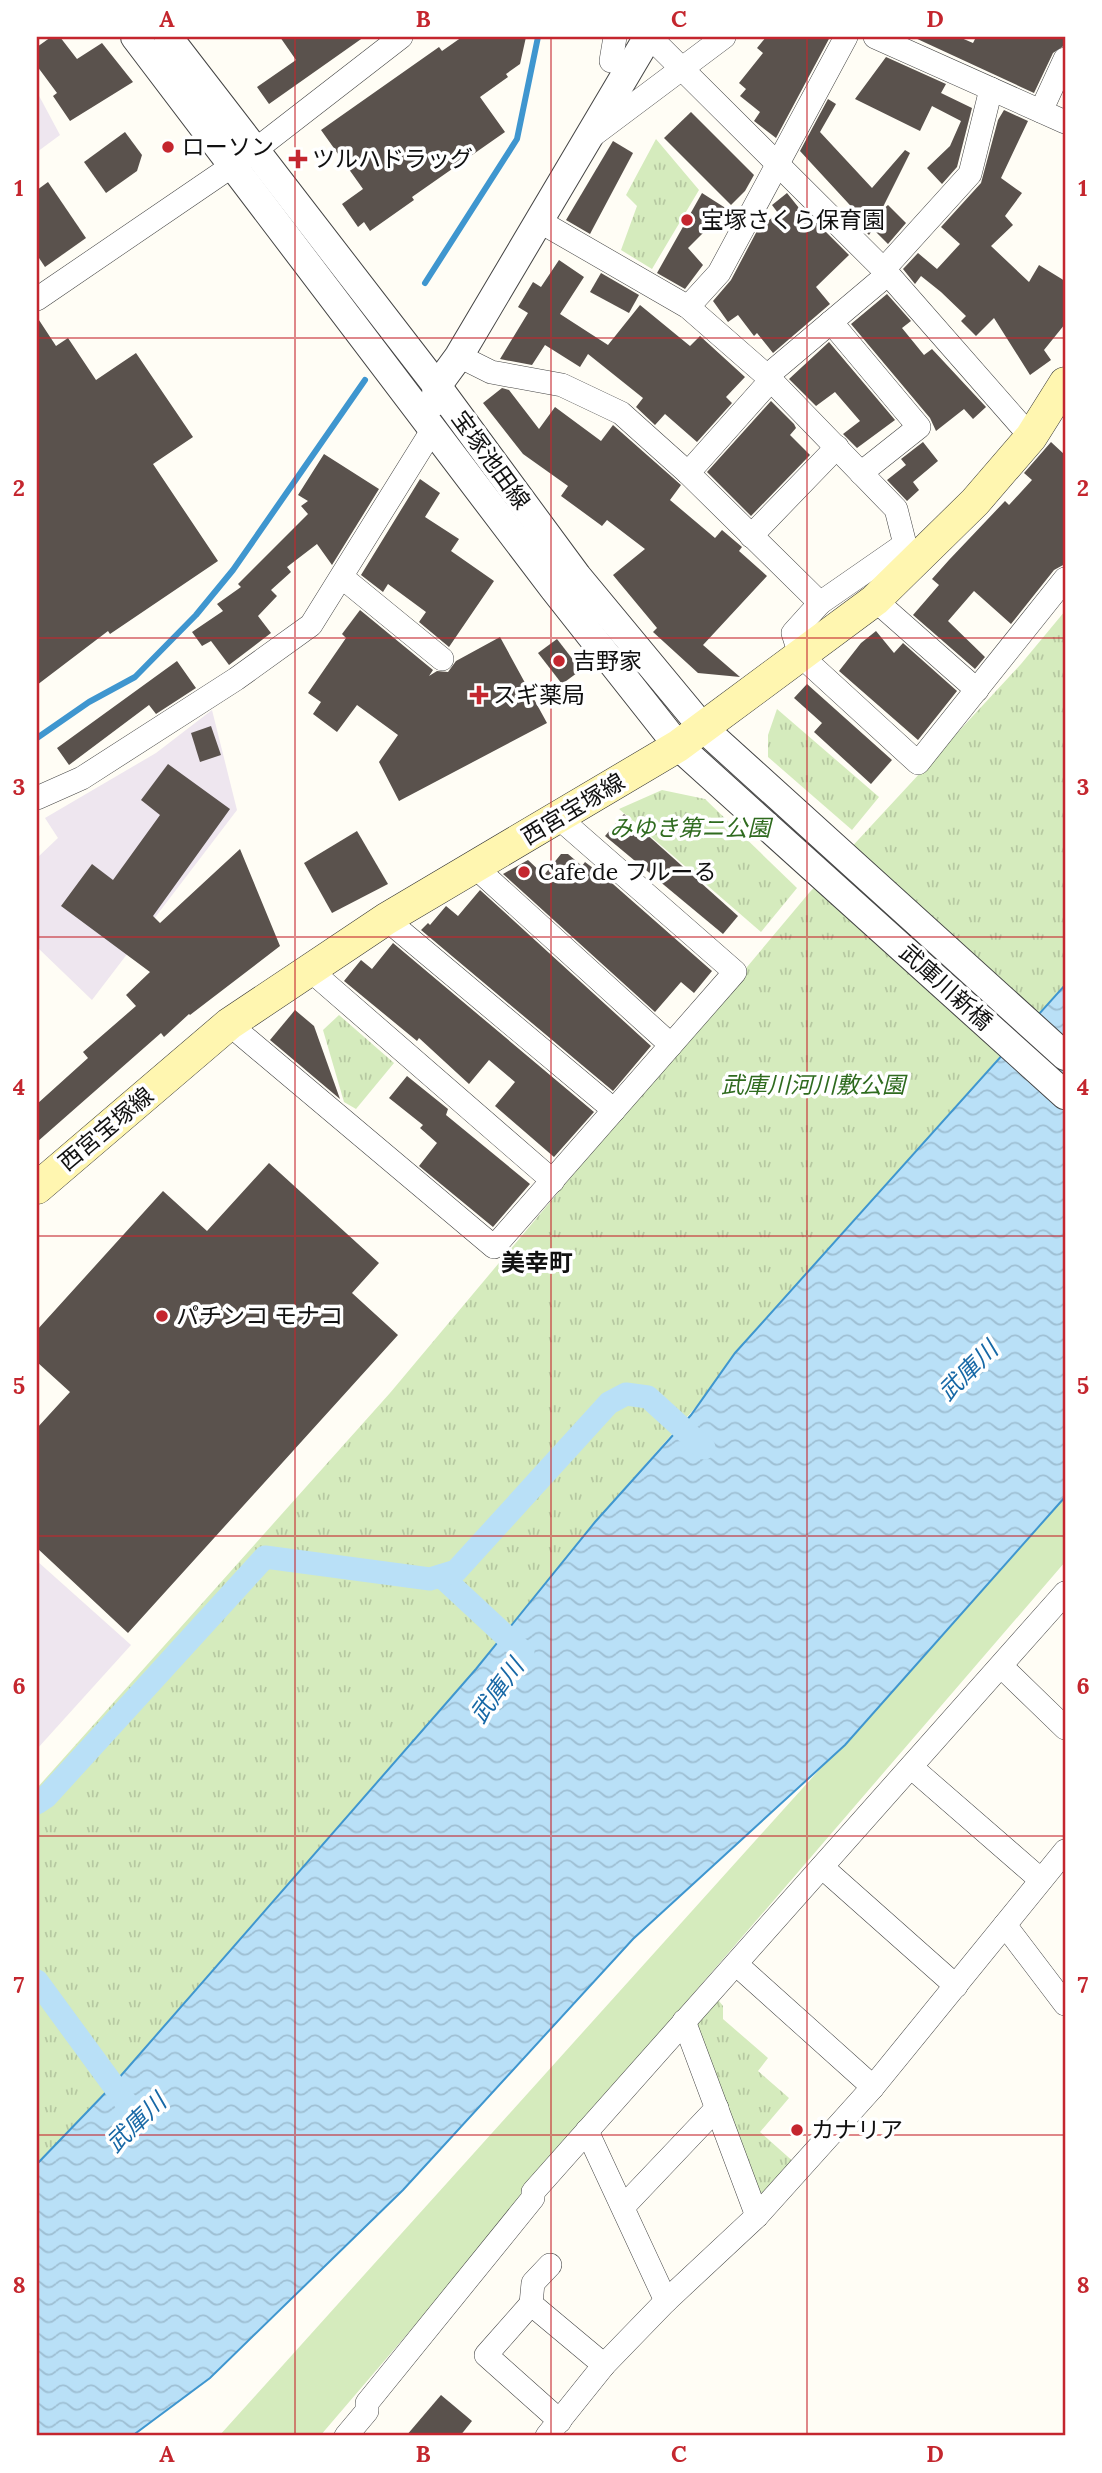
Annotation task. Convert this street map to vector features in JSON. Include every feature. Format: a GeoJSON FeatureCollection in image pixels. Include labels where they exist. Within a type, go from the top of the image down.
{"type":"FeatureCollection","features":[{"type":"Feature","properties":{"kind":"main road","name":"西宮宝塚線"},"geometry":{"type":"LineString","coordinates":[[37,1188],[229,1024],[386,919],[678,746],[875,600],[908,556],[1031,437],[1065,383]]}},
{"type":"Feature","properties":{"kind":"street"},"geometry":{"type":"LineString","coordinates":[[135,37],[244,158]]}},
{"type":"Feature","properties":{"kind":"street","name":"宝塚池田線"},"geometry":{"type":"LineString","coordinates":[[168,37],[244,158],[437,386],[577,576],[703,728],[844,857]]}},
{"type":"Feature","properties":{"kind":"street"},"geometry":{"type":"LineString","coordinates":[[37,299],[244,158],[401,37]]}},
{"type":"Feature","properties":{"kind":"street"},"geometry":{"type":"LineString","coordinates":[[611,61],[615,37]]}},
{"type":"Feature","properties":{"kind":"street"},"geometry":{"type":"LineString","coordinates":[[37,798],[82,778],[236,678],[311,625],[343,578],[392,492],[433,429],[437,386],[458,356],[649,37],[886,272],[1031,437]]}},
{"type":"Feature","properties":{"kind":"street"},"geometry":{"type":"LineString","coordinates":[[586,140],[684,70],[724,37]]}},
{"type":"Feature","properties":{"kind":"street"},"geometry":{"type":"LineString","coordinates":[[688,307],[719,273],[846,37]]}},
{"type":"Feature","properties":{"kind":"street"},"geometry":{"type":"LineString","coordinates":[[891,40],[1065,122]]}},
{"type":"Feature","properties":{"kind":"street"},"geometry":{"type":"LineString","coordinates":[[1041,111],[1065,60]]}},
{"type":"Feature","properties":{"kind":"street"},"geometry":{"type":"LineString","coordinates":[[688,473],[769,378],[886,272],[970,174],[991,89]]}},
{"type":"Feature","properties":{"kind":"street","name":"武庫川新橋"},"geometry":{"type":"LineString","coordinates":[[244,158],[433,429],[678,746],[1065,1095]]}},
{"type":"Feature","properties":{"kind":"street"},"geometry":{"type":"LineString","coordinates":[[539,221],[688,307],[769,378],[896,509],[908,556],[820,603],[793,633],[800,655],[918,763],[1065,579]]}},
{"type":"Feature","properties":{"kind":"street"},"geometry":{"type":"LineString","coordinates":[[831,322],[919,427],[861,472]]}},
{"type":"Feature","properties":{"kind":"street"},"geometry":{"type":"LineString","coordinates":[[458,356],[491,372],[562,385],[621,413],[688,473],[820,603]]}},
{"type":"Feature","properties":{"kind":"street"},"geometry":{"type":"LineString","coordinates":[[751,536],[837,447]]}},
{"type":"Feature","properties":{"kind":"street"},"geometry":{"type":"LineString","coordinates":[[343,578],[401,629],[442,659]]}},
{"type":"Feature","properties":{"kind":"street"},"geometry":{"type":"LineString","coordinates":[[875,600],[976,690]]}},
{"type":"Feature","properties":{"kind":"street"},"geometry":{"type":"LineString","coordinates":[[229,1024],[494,1247],[735,972],[559,818]]}},
{"type":"Feature","properties":{"kind":"street","name":"武庫川新橋"},"geometry":{"type":"LineString","coordinates":[[844,857],[1065,1056]]}},
{"type":"Feature","properties":{"kind":"street"},"geometry":{"type":"LineString","coordinates":[[474,866],[671,1045]]}},
{"type":"Feature","properties":{"kind":"street"},"geometry":{"type":"LineString","coordinates":[[386,919],[614,1110]]}},
{"type":"Feature","properties":{"kind":"street"},"geometry":{"type":"LineString","coordinates":[[310,970],[553,1181]]}},
{"type":"Feature","properties":{"kind":"street"},"geometry":{"type":"LineString","coordinates":[[346,2436],[367,2411],[367,2403],[533,2199],[533,2192],[1065,1593]]}},
{"type":"Feature","properties":{"kind":"street"},"geometry":{"type":"LineString","coordinates":[[1001,1666],[1065,1728]]}},
{"type":"Feature","properties":{"kind":"street"},"geometry":{"type":"LineString","coordinates":[[911,1767],[1041,1880]]}},
{"type":"Feature","properties":{"kind":"street"},"geometry":{"type":"LineString","coordinates":[[550,2265],[534,2283],[531,2304],[486,2355],[554,2429],[604,2365],[666,2301],[757,2216],[873,2087],[1065,1851]]}},
{"type":"Feature","properties":{"kind":"street"},"geometry":{"type":"LineString","coordinates":[[822,1867],[956,1986]]}},
{"type":"Feature","properties":{"kind":"street"},"geometry":{"type":"LineString","coordinates":[[1005,1925],[1065,2004]]}},
{"type":"Feature","properties":{"kind":"street"},"geometry":{"type":"LineString","coordinates":[[736,1964],[873,2087]]}},
{"type":"Feature","properties":{"kind":"street"},"geometry":{"type":"LineString","coordinates":[[684,2021],[757,2216]]}},
{"type":"Feature","properties":{"kind":"street"},"geometry":{"type":"LineString","coordinates":[[623,2207],[683,2131],[717,2108]]}},
{"type":"Feature","properties":{"kind":"street"},"geometry":{"type":"LineString","coordinates":[[587,2131],[666,2301]]}},
{"type":"Feature","properties":{"kind":"street"},"geometry":{"type":"LineString","coordinates":[[531,2304],[604,2365]]}},
{"type":"Feature","properties":{"kind":"shaded area"},"geometry":{"type":"Polygon","coordinates":[[[37,92],[60,135],[37,152],[37,92]]]}},
{"type":"Feature","properties":{"kind":"shaded area"},"geometry":{"type":"Polygon","coordinates":[[[212,710],[237,810],[92,1000],[37,947],[37,858],[58,838],[45,818],[156,753],[212,710]]]}},
{"type":"Feature","properties":{"kind":"shaded area"},"geometry":{"type":"Polygon","coordinates":[[[37,1561],[131,1645],[37,1749],[37,1561]]]}},
{"type":"Feature","properties":{"kind":"green space"},"geometry":{"type":"Polygon","coordinates":[[[656,139],[699,190],[652,269],[621,250],[637,206],[626,195],[656,139]]]}},
{"type":"Feature","properties":{"kind":"green space","name":"武庫川河川敷公園"},"geometry":{"type":"Polygon","coordinates":[[[1065,611],[1065,985],[595,1522],[476,1669],[111,2087],[37,2164],[37,1788],[390,1393],[809,893],[1021,664],[1065,611]]]}},
{"type":"Feature","properties":{"kind":"green space","name":"みゆき第ニ公園"},"geometry":{"type":"Polygon","coordinates":[[[777,709],[879,797],[852,830],[768,757],[768,735],[777,709]]]}},
{"type":"Feature","properties":{"kind":"green space","name":"みゆき第ニ公園"},"geometry":{"type":"Polygon","coordinates":[[[662,790],[705,799],[797,888],[761,932],[619,809],[662,790]]]}},
{"type":"Feature","properties":{"kind":"green space"},"geometry":{"type":"Polygon","coordinates":[[[339,1015],[394,1063],[356,1109],[344,1102],[323,1030],[339,1015]]]}},
{"type":"Feature","properties":{"kind":"green space"},"geometry":{"type":"Polygon","coordinates":[[[1065,1497],[1065,1562],[532,2181],[522,2200],[320,2436],[219,2436],[1065,1497]]]}},
{"type":"Feature","properties":{"kind":"green space"},"geometry":{"type":"Polygon","coordinates":[[[715,1996],[723,2006],[723,2019],[768,2058],[758,2071],[789,2098],[760,2132],[796,2164],[757,2198],[694,2018],[715,1996]]]}},
{"type":"Feature","properties":{"kind":"water","name":"武庫川"},"geometry":{"type":"Polygon","coordinates":[[[1065,985],[1065,1497],[845,1745],[633,1939],[403,2190],[210,2378],[132,2436],[37,2436],[37,2164],[111,2087],[476,1669],[595,1522],[691,1415],[735,1353],[1065,985]]]}},
{"type":"Feature","properties":{"kind":"building"},"geometry":{"type":"Polygon","coordinates":[[[51,37],[60,37],[77,59],[102,43],[133,82],[70,121],[53,96],[57,93],[37,66],[37,47],[51,37]]]}},
{"type":"Feature","properties":{"kind":"building"},"geometry":{"type":"Polygon","coordinates":[[[280,37],[364,37],[269,104],[257,87],[296,60],[280,37]]]}},
{"type":"Feature","properties":{"kind":"building"},"geometry":{"type":"Polygon","coordinates":[[[462,37],[526,37],[520,64],[506,74],[508,77],[480,97],[505,132],[412,197],[414,200],[370,231],[364,222],[358,227],[342,204],[363,189],[321,130],[439,47],[442,51],[462,37]]]}},
{"type":"Feature","properties":{"kind":"building"},"geometry":{"type":"Polygon","coordinates":[[[766,37],[830,37],[776,138],[754,121],[760,112],[740,96],[746,89],[739,83],[763,53],[757,48],[766,37]]]}},
{"type":"Feature","properties":{"kind":"building"},"geometry":{"type":"Polygon","coordinates":[[[913,37],[959,37],[973,43],[976,37],[1065,37],[1065,45],[1053,53],[1034,93],[913,37]]]}},
{"type":"Feature","properties":{"kind":"building"},"geometry":{"type":"Polygon","coordinates":[[[886,57],[946,84],[941,93],[972,108],[957,167],[942,184],[927,168],[950,146],[961,121],[932,106],[920,131],[855,99],[886,57]]]}},
{"type":"Feature","properties":{"kind":"building"},"geometry":{"type":"Polygon","coordinates":[[[828,99],[836,104],[820,132],[872,188],[905,150],[910,153],[881,211],[888,205],[906,223],[888,244],[873,229],[869,235],[855,221],[860,216],[800,151],[828,99]]]}},
{"type":"Feature","properties":{"kind":"building"},"geometry":{"type":"Polygon","coordinates":[[[1004,110],[1028,121],[1001,178],[1022,193],[1005,216],[1013,225],[991,246],[1029,282],[1039,265],[1065,281],[1065,324],[1044,350],[1051,360],[1030,375],[994,318],[976,336],[961,321],[966,316],[941,292],[921,276],[915,284],[903,269],[918,253],[937,269],[960,244],[941,227],[981,183],[998,120],[1004,110]]]}},
{"type":"Feature","properties":{"kind":"building"},"geometry":{"type":"Polygon","coordinates":[[[691,112],[754,175],[745,191],[731,205],[664,138],[691,112]]]}},
{"type":"Feature","properties":{"kind":"building"},"geometry":{"type":"Polygon","coordinates":[[[125,132],[142,155],[137,171],[106,193],[84,162],[125,132]]]}},
{"type":"Feature","properties":{"kind":"building"},"geometry":{"type":"Polygon","coordinates":[[[613,141],[633,153],[590,234],[566,220],[613,141]]]}},
{"type":"Feature","properties":{"kind":"building"},"geometry":{"type":"Polygon","coordinates":[[[48,182],[86,238],[45,267],[37,255],[37,190],[48,182]]]}},
{"type":"Feature","properties":{"kind":"building"},"geometry":{"type":"Polygon","coordinates":[[[702,193],[727,209],[688,248],[703,265],[685,289],[657,273],[702,193]]]}},
{"type":"Feature","properties":{"kind":"building"},"geometry":{"type":"Polygon","coordinates":[[[787,193],[803,213],[805,211],[849,255],[816,287],[830,304],[773,353],[757,333],[754,336],[738,315],[728,322],[713,301],[731,280],[758,229],[778,213],[772,205],[787,193]]]}},
{"type":"Feature","properties":{"kind":"building"},"geometry":{"type":"Polygon","coordinates":[[[559,260],[584,277],[560,314],[608,345],[640,305],[690,346],[700,336],[745,377],[726,397],[732,403],[697,442],[665,414],[655,425],[636,407],[643,398],[588,354],[580,367],[545,345],[532,365],[500,359],[528,313],[518,307],[533,282],[541,287],[559,260]]]}},
{"type":"Feature","properties":{"kind":"building"},"geometry":{"type":"Polygon","coordinates":[[[601,273],[639,295],[629,313],[590,292],[601,273]]]}},
{"type":"Feature","properties":{"kind":"building"},"geometry":{"type":"Polygon","coordinates":[[[887,294],[911,321],[902,328],[924,355],[932,349],[986,407],[973,419],[964,409],[936,431],[930,418],[851,324],[887,294]]]}},
{"type":"Feature","properties":{"kind":"building"},"geometry":{"type":"Polygon","coordinates":[[[37,317],[56,346],[68,338],[96,380],[136,353],[193,437],[153,464],[218,561],[110,634],[108,631],[37,685],[37,317]]]}},
{"type":"Feature","properties":{"kind":"building"},"geometry":{"type":"Polygon","coordinates":[[[829,342],[895,420],[857,448],[843,434],[860,421],[835,392],[816,406],[789,379],[829,342]]]}},
{"type":"Feature","properties":{"kind":"building"},"geometry":{"type":"Polygon","coordinates":[[[502,388],[509,390],[539,429],[555,407],[601,441],[613,425],[681,485],[670,500],[715,538],[722,530],[742,547],[739,551],[767,576],[703,645],[740,677],[698,673],[653,632],[657,628],[613,575],[645,549],[607,520],[602,526],[561,496],[568,486],[523,454],[483,403],[502,388]]]}},
{"type":"Feature","properties":{"kind":"building"},"geometry":{"type":"Polygon","coordinates":[[[771,401],[794,424],[796,428],[790,435],[810,455],[751,516],[707,472],[771,401]]]}},
{"type":"Feature","properties":{"kind":"building"},"geometry":{"type":"Polygon","coordinates":[[[923,442],[938,461],[913,482],[919,490],[907,501],[887,480],[906,465],[901,459],[923,442]]]}},
{"type":"Feature","properties":{"kind":"building"},"geometry":{"type":"Polygon","coordinates":[[[1051,442],[1065,455],[1065,564],[1054,570],[1011,624],[974,591],[948,621],[985,657],[975,669],[913,615],[939,585],[932,579],[1005,501],[1009,505],[1032,480],[1024,473],[1051,442]]]}},
{"type":"Feature","properties":{"kind":"building"},"geometry":{"type":"Polygon","coordinates":[[[324,454],[379,489],[332,565],[317,544],[287,567],[291,572],[271,590],[277,596],[258,616],[271,633],[229,665],[211,641],[202,646],[192,632],[223,611],[217,604],[241,587],[238,584],[308,514],[301,506],[308,501],[298,495],[324,454]]]}},
{"type":"Feature","properties":{"kind":"building"},"geometry":{"type":"Polygon","coordinates":[[[420,479],[440,493],[425,517],[459,539],[451,551],[494,581],[449,647],[419,622],[426,612],[388,584],[383,592],[361,575],[420,479]]]}},
{"type":"Feature","properties":{"kind":"building","name":"スギ薬局"},"geometry":{"type":"Polygon","coordinates":[[[360,610],[433,670],[429,676],[437,671],[448,672],[456,661],[500,637],[547,723],[399,801],[379,762],[398,735],[357,705],[337,732],[313,714],[321,702],[308,693],[346,638],[342,634],[360,610]]]}},
{"type":"Feature","properties":{"kind":"building"},"geometry":{"type":"Polygon","coordinates":[[[876,631],[894,653],[903,643],[957,691],[918,740],[839,671],[861,643],[876,631]]]}},
{"type":"Feature","properties":{"kind":"building","name":"吉野家"},"geometry":{"type":"Polygon","coordinates":[[[557,639],[581,670],[562,684],[538,653],[557,639]]]}},
{"type":"Feature","properties":{"kind":"building"},"geometry":{"type":"Polygon","coordinates":[[[177,661],[196,688],[156,714],[149,705],[69,765],[57,748],[177,661]]]}},
{"type":"Feature","properties":{"kind":"building"},"geometry":{"type":"Polygon","coordinates":[[[807,684],[892,760],[871,784],[814,732],[822,723],[794,698],[807,684]]]}},
{"type":"Feature","properties":{"kind":"building"},"geometry":{"type":"Polygon","coordinates":[[[211,726],[221,755],[200,762],[191,733],[211,726]]]}},
{"type":"Feature","properties":{"kind":"building"},"geometry":{"type":"Polygon","coordinates":[[[168,764],[230,809],[153,916],[160,923],[240,849],[280,946],[189,1014],[164,1037],[161,1033],[37,1142],[37,1104],[88,1058],[83,1052],[136,1006],[126,995],[150,972],[61,906],[92,864],[113,880],[160,815],[141,800],[168,764]]]}},
{"type":"Feature","properties":{"kind":"building"},"geometry":{"type":"Polygon","coordinates":[[[624,814],[738,916],[723,934],[605,836],[624,814]]]}},
{"type":"Feature","properties":{"kind":"building"},"geometry":{"type":"Polygon","coordinates":[[[357,831],[388,884],[332,913],[304,863],[357,831]]]}},
{"type":"Feature","properties":{"kind":"building"},"geometry":{"type":"Polygon","coordinates":[[[561,854],[568,854],[582,866],[585,862],[605,877],[712,971],[694,993],[681,982],[655,1012],[503,874],[528,860],[544,875],[561,854]]]}},
{"type":"Feature","properties":{"kind":"building"},"geometry":{"type":"Polygon","coordinates":[[[480,890],[651,1046],[613,1091],[421,930],[428,923],[430,925],[446,906],[458,916],[480,890]]]}},
{"type":"Feature","properties":{"kind":"building"},"geometry":{"type":"Polygon","coordinates":[[[393,943],[594,1112],[554,1157],[495,1106],[515,1082],[489,1060],[469,1084],[419,1038],[417,1041],[344,981],[361,960],[372,969],[393,943]]]}},
{"type":"Feature","properties":{"kind":"building"},"geometry":{"type":"Polygon","coordinates":[[[295,1010],[314,1026],[340,1099],[270,1040],[295,1010]]]}},
{"type":"Feature","properties":{"kind":"building"},"geometry":{"type":"Polygon","coordinates":[[[407,1076],[448,1109],[446,1115],[530,1184],[493,1227],[419,1166],[437,1143],[420,1128],[423,1125],[389,1098],[407,1076]]]}},
{"type":"Feature","properties":{"kind":"building"},"geometry":{"type":"Polygon","coordinates":[[[269,1163],[379,1263],[352,1293],[398,1335],[128,1633],[37,1548],[37,1428],[70,1392],[37,1362],[37,1330],[163,1191],[207,1231],[269,1163]]]}},
{"type":"Feature","properties":{"kind":"building"},"geometry":{"type":"Polygon","coordinates":[[[441,2395],[472,2421],[460,2436],[406,2436],[441,2395]]]}},
{"type":"Feature","properties":{"kind":"waterway"},"geometry":{"type":"LineString","coordinates":[[425,283],[517,139],[538,37]]}},
{"type":"Feature","properties":{"kind":"waterway"},"geometry":{"type":"LineString","coordinates":[[37,738],[89,702],[135,677],[196,615],[233,570],[365,380]]}},
{"type":"Feature","properties":{"kind":"waterway"},"geometry":{"type":"LineString","coordinates":[[37,1803],[46,1797],[265,1557],[430,1579],[456,1571],[609,1403],[626,1394],[648,1397],[704,1448]]}},
{"type":"Feature","properties":{"kind":"waterway","name":"武庫川"},"geometry":{"type":"LineString","coordinates":[[441,1576],[523,1652]]}},
{"type":"Feature","properties":{"kind":"waterway","name":"武庫川"},"geometry":{"type":"LineString","coordinates":[[37,1981],[130,2108]]}},
{"type":"Feature","properties":{"kind":"place","name":"ローソン"},"geometry":{"type":"Point","coordinates":[168,147]}},
{"type":"Feature","properties":{"kind":"place","name":"ツルハドラッグ"},"geometry":{"type":"Point","coordinates":[298,159]}},
{"type":"Feature","properties":{"kind":"place","name":"宝塚さくら保育園"},"geometry":{"type":"Point","coordinates":[687,220]}},
{"type":"Feature","properties":{"kind":"place","name":"吉野家"},"geometry":{"type":"Point","coordinates":[559,661]}},
{"type":"Feature","properties":{"kind":"place","name":"スギ薬局"},"geometry":{"type":"Point","coordinates":[479,695]}},
{"type":"Feature","properties":{"kind":"place","name":"Cafe de フルーる"},"geometry":{"type":"Point","coordinates":[524,872]}},
{"type":"Feature","properties":{"kind":"place","name":"パチンコ モナコ"},"geometry":{"type":"Point","coordinates":[162,1316]}},
{"type":"Feature","properties":{"kind":"place","name":"カナリア"},"geometry":{"type":"Point","coordinates":[797,2130]}},
{"type":"Feature","properties":{"kind":"district","name":"美幸町"},"geometry":{"type":"Point","coordinates":[537,1263]}}]}
